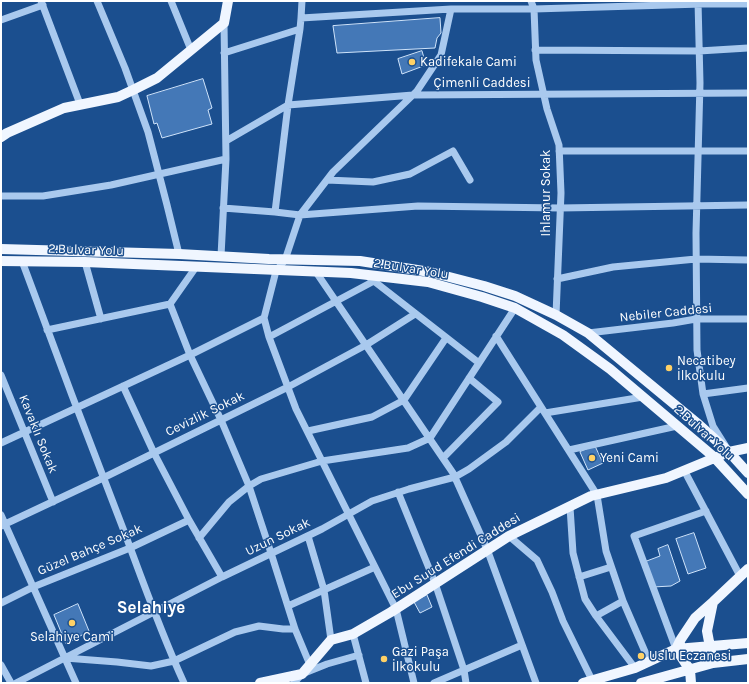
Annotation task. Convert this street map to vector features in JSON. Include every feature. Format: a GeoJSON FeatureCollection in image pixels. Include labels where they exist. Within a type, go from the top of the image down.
{"type":"FeatureCollection","features":[{"type":"Feature","properties":{"kind":"main road"},"geometry":{"type":"LineString","coordinates":[[1,137],[64,108],[118,97],[157,78],[224,23],[228,1]]}},
{"type":"Feature","properties":{"kind":"main road","name":"2.Bulvar Yolu"},"geometry":{"type":"LineString","coordinates":[[1,249],[179,254],[269,260],[360,261],[430,272],[484,286],[515,296],[556,315],[588,333],[697,423],[729,452],[748,473]]}},
{"type":"Feature","properties":{"kind":"main road","name":"2.Bulvar Yolu"},"geometry":{"type":"LineString","coordinates":[[1,261],[85,262],[351,273],[370,278],[428,282],[482,297],[515,308],[563,335],[610,369],[714,457],[748,494]]}},
{"type":"Feature","properties":{"kind":"main road","name":"Ebu Suud Efendi Caddesi"},"geometry":{"type":"LineString","coordinates":[[331,640],[353,634],[396,609],[509,536],[591,496],[666,478],[714,457],[748,448]]}},
{"type":"Feature","properties":{"kind":"main road"},"geometry":{"type":"LineString","coordinates":[[676,649],[695,618],[748,568]]}},
{"type":"Feature","properties":{"kind":"main road"},"geometry":{"type":"LineString","coordinates":[[713,602],[708,631],[713,663]]}},
{"type":"Feature","properties":{"kind":"main road"},"geometry":{"type":"LineString","coordinates":[[260,683],[302,674],[331,640]]}},
{"type":"Feature","properties":{"kind":"main road"},"geometry":{"type":"LineString","coordinates":[[587,682],[635,668],[676,649],[748,643]]}},
{"type":"Feature","properties":{"kind":"main road"},"geometry":{"type":"LineString","coordinates":[[676,649],[690,670],[691,683]]}},
{"type":"Feature","properties":{"kind":"main road"},"geometry":{"type":"LineString","coordinates":[[641,683],[713,663],[748,659]]}},
{"type":"Feature","properties":{"kind":"street"},"geometry":{"type":"LineString","coordinates":[[97,1],[125,68],[148,132],[179,254]]}},
{"type":"Feature","properties":{"kind":"street"},"geometry":{"type":"LineString","coordinates":[[171,1],[192,50]]}},
{"type":"Feature","properties":{"kind":"street"},"geometry":{"type":"LineString","coordinates":[[275,212],[288,105],[300,29],[302,1]]}},
{"type":"Feature","properties":{"kind":"street","name":"Ihlamur Sokak"},"geometry":{"type":"LineString","coordinates":[[531,1],[534,9],[536,60],[544,95],[559,145],[561,193],[556,315]]}},
{"type":"Feature","properties":{"kind":"street"},"geometry":{"type":"LineString","coordinates":[[1,20],[42,3],[80,104]]}},
{"type":"Feature","properties":{"kind":"street"},"geometry":{"type":"LineString","coordinates":[[301,18],[451,10],[534,9],[698,3],[748,4]]}},
{"type":"Feature","properties":{"kind":"street"},"geometry":{"type":"LineString","coordinates":[[698,3],[699,93],[696,259],[697,350],[703,394],[713,426],[729,452]]}},
{"type":"Feature","properties":{"kind":"street"},"geometry":{"type":"LineString","coordinates":[[414,683],[396,609],[296,409],[269,337],[264,318],[276,271],[285,260],[300,215],[333,172],[417,91],[441,55],[451,10]]}},
{"type":"Feature","properties":{"kind":"street"},"geometry":{"type":"LineString","coordinates":[[220,256],[226,159],[224,23]]}},
{"type":"Feature","properties":{"kind":"street"},"geometry":{"type":"LineString","coordinates":[[224,53],[300,29]]}},
{"type":"Feature","properties":{"kind":"street"},"geometry":{"type":"LineString","coordinates":[[535,50],[699,51],[748,48]]}},
{"type":"Feature","properties":{"kind":"street","name":"Çimenli Caddesi"},"geometry":{"type":"LineString","coordinates":[[226,141],[288,105],[413,95],[748,94]]}},
{"type":"Feature","properties":{"kind":"street"},"geometry":{"type":"LineString","coordinates":[[327,180],[373,182],[410,174],[453,151],[470,180]]}},
{"type":"Feature","properties":{"kind":"street"},"geometry":{"type":"LineString","coordinates":[[559,151],[748,151]]}},
{"type":"Feature","properties":{"kind":"street"},"geometry":{"type":"LineString","coordinates":[[1,196],[43,196],[111,185],[226,159]]}},
{"type":"Feature","properties":{"kind":"street"},"geometry":{"type":"LineString","coordinates":[[223,208],[300,215],[418,206],[560,208],[748,205]]}},
{"type":"Feature","properties":{"kind":"street"},"geometry":{"type":"LineString","coordinates":[[557,279],[613,266],[696,259],[748,260]]}},
{"type":"Feature","properties":{"kind":"street"},"geometry":{"type":"LineString","coordinates":[[22,261],[76,408],[174,661],[184,683]]}},
{"type":"Feature","properties":{"kind":"street"},"geometry":{"type":"LineString","coordinates":[[85,262],[101,319]]}},
{"type":"Feature","properties":{"kind":"street"},"geometry":{"type":"LineString","coordinates":[[47,330],[170,304],[196,267]]}},
{"type":"Feature","properties":{"kind":"street"},"geometry":{"type":"LineString","coordinates":[[316,272],[455,477],[487,549],[536,683]]}},
{"type":"Feature","properties":{"kind":"street"},"geometry":{"type":"LineString","coordinates":[[269,337],[336,301],[370,278],[479,363]]}},
{"type":"Feature","properties":{"kind":"street"},"geometry":{"type":"LineString","coordinates":[[170,304],[190,354],[221,420],[249,486],[295,629],[310,665]]}},
{"type":"Feature","properties":{"kind":"street"},"geometry":{"type":"LineString","coordinates":[[199,538],[229,502],[260,479],[322,461],[408,448],[430,438],[515,308]]}},
{"type":"Feature","properties":{"kind":"street","name":"Cevizlik Sokak"},"geometry":{"type":"LineString","coordinates":[[3,525],[103,478],[288,387],[366,345],[415,314]]}},
{"type":"Feature","properties":{"kind":"street"},"geometry":{"type":"LineString","coordinates":[[1,443],[264,318]]}},
{"type":"Feature","properties":{"kind":"street","name":"Nebiler Caddesi"},"geometry":{"type":"LineString","coordinates":[[588,333],[696,319],[748,319]]}},
{"type":"Feature","properties":{"kind":"street"},"geometry":{"type":"LineString","coordinates":[[496,336],[597,495],[606,551],[611,567],[623,601],[649,661]]}},
{"type":"Feature","properties":{"kind":"street"},"geometry":{"type":"LineString","coordinates":[[308,431],[372,417],[404,400],[446,338]]}},
{"type":"Feature","properties":{"kind":"street","name":"Kavaklı Sokak"},"geometry":{"type":"LineString","coordinates":[[1,375],[53,502]]}},
{"type":"Feature","properties":{"kind":"street"},"geometry":{"type":"LineString","coordinates":[[443,458],[498,402],[469,378]]}},
{"type":"Feature","properties":{"kind":"street"},"geometry":{"type":"LineString","coordinates":[[123,386],[154,453],[189,520],[222,577]]}},
{"type":"Feature","properties":{"kind":"street"},"geometry":{"type":"LineString","coordinates":[[703,394],[748,388]]}},
{"type":"Feature","properties":{"kind":"street"},"geometry":{"type":"LineString","coordinates":[[543,410],[643,397]]}},
{"type":"Feature","properties":{"kind":"street","name":"Uzun Sokak"},"geometry":{"type":"LineString","coordinates":[[16,683],[222,577],[308,536],[372,501],[398,492],[455,477],[469,469],[506,442],[543,410]]}},
{"type":"Feature","properties":{"kind":"street"},"geometry":{"type":"LineString","coordinates":[[569,450],[677,426]]}},
{"type":"Feature","properties":{"kind":"street"},"geometry":{"type":"LineString","coordinates":[[684,470],[740,576]]}},
{"type":"Feature","properties":{"kind":"street"},"geometry":{"type":"LineString","coordinates":[[398,492],[435,583],[464,670],[466,683]]}},
{"type":"Feature","properties":{"kind":"street"},"geometry":{"type":"LineString","coordinates":[[570,507],[573,553],[586,599],[596,616],[635,668]]}},
{"type":"Feature","properties":{"kind":"street"},"geometry":{"type":"LineString","coordinates":[[676,649],[634,536],[706,511]]}},
{"type":"Feature","properties":{"kind":"street"},"geometry":{"type":"LineString","coordinates":[[1,515],[3,525],[33,587],[76,683]]}},
{"type":"Feature","properties":{"kind":"street","name":"Güzel Bahçe Sokak"},"geometry":{"type":"LineString","coordinates":[[1,604],[33,587],[130,548],[189,520]]}},
{"type":"Feature","properties":{"kind":"street"},"geometry":{"type":"LineString","coordinates":[[308,536],[324,590],[331,640]]}},
{"type":"Feature","properties":{"kind":"street"},"geometry":{"type":"LineString","coordinates":[[509,536],[537,560],[552,592],[587,682]]}},
{"type":"Feature","properties":{"kind":"street"},"geometry":{"type":"LineString","coordinates":[[288,606],[376,567]]}},
{"type":"Feature","properties":{"kind":"street"},"geometry":{"type":"LineString","coordinates":[[580,577],[611,567]]}},
{"type":"Feature","properties":{"kind":"street"},"geometry":{"type":"LineString","coordinates":[[596,616],[623,601]]}},
{"type":"Feature","properties":{"kind":"street"},"geometry":{"type":"LineString","coordinates":[[65,658],[151,666],[174,661],[235,632],[259,626],[295,629]]}},
{"type":"Feature","properties":{"kind":"street"},"geometry":{"type":"LineString","coordinates":[[353,634],[366,683]]}},
{"type":"Feature","properties":{"kind":"street"},"geometry":{"type":"LineString","coordinates":[[434,683],[522,645]]}},
{"type":"Feature","properties":{"kind":"street"},"geometry":{"type":"LineString","coordinates":[[294,683],[302,674],[327,664],[359,655]]}},
{"type":"Feature","properties":{"kind":"street"},"geometry":{"type":"LineString","coordinates":[[1,665],[11,683]]}},
{"type":"Feature","properties":{"kind":"building"},"geometry":{"type":"Polygon","coordinates":[[[440,18],[441,33],[437,38],[435,48],[337,53],[333,26],[440,18]]]}},
{"type":"Feature","properties":{"kind":"building","name":"Kadifekale Cami"},"geometry":{"type":"Polygon","coordinates":[[[422,51],[426,65],[402,74],[398,59],[422,51]]]}},
{"type":"Feature","properties":{"kind":"building"},"geometry":{"type":"Polygon","coordinates":[[[203,79],[212,108],[208,110],[212,124],[162,138],[157,123],[154,124],[147,96],[203,79]]]}},
{"type":"Feature","properties":{"kind":"building","name":"Yeni Cami"},"geometry":{"type":"Polygon","coordinates":[[[595,446],[603,463],[588,470],[580,452],[595,446]]]}},
{"type":"Feature","properties":{"kind":"building"},"geometry":{"type":"Polygon","coordinates":[[[694,533],[706,568],[688,574],[676,539],[694,533]]]}},
{"type":"Feature","properties":{"kind":"building"},"geometry":{"type":"Polygon","coordinates":[[[668,545],[680,581],[671,586],[653,587],[644,562],[660,556],[658,549],[668,545]]]}},
{"type":"Feature","properties":{"kind":"building"},"geometry":{"type":"Polygon","coordinates":[[[427,595],[432,607],[420,613],[414,602],[427,595]]]}},
{"type":"Feature","properties":{"kind":"building","name":"Selahiye Cami"},"geometry":{"type":"Polygon","coordinates":[[[78,604],[89,631],[66,644],[54,615],[78,604]]]}},
{"type":"Feature","properties":{"kind":"place","name":"Kadifekale Cami"},"geometry":{"type":"Point","coordinates":[412,62]}},
{"type":"Feature","properties":{"kind":"place","name":"Necatibey İlkokulu"},"geometry":{"type":"Point","coordinates":[669,368]}},
{"type":"Feature","properties":{"kind":"place","name":"Yeni Cami"},"geometry":{"type":"Point","coordinates":[592,458]}},
{"type":"Feature","properties":{"kind":"place","name":"Selahiye Cami"},"geometry":{"type":"Point","coordinates":[72,623]}},
{"type":"Feature","properties":{"kind":"place","name":"Uslu Eczanesi"},"geometry":{"type":"Point","coordinates":[641,656]}},
{"type":"Feature","properties":{"kind":"place","name":"Gazi Paşa İlkokulu"},"geometry":{"type":"Point","coordinates":[384,659]}},
{"type":"Feature","properties":{"kind":"district","name":"Selahiye"},"geometry":{"type":"Point","coordinates":[151,608]}}]}
